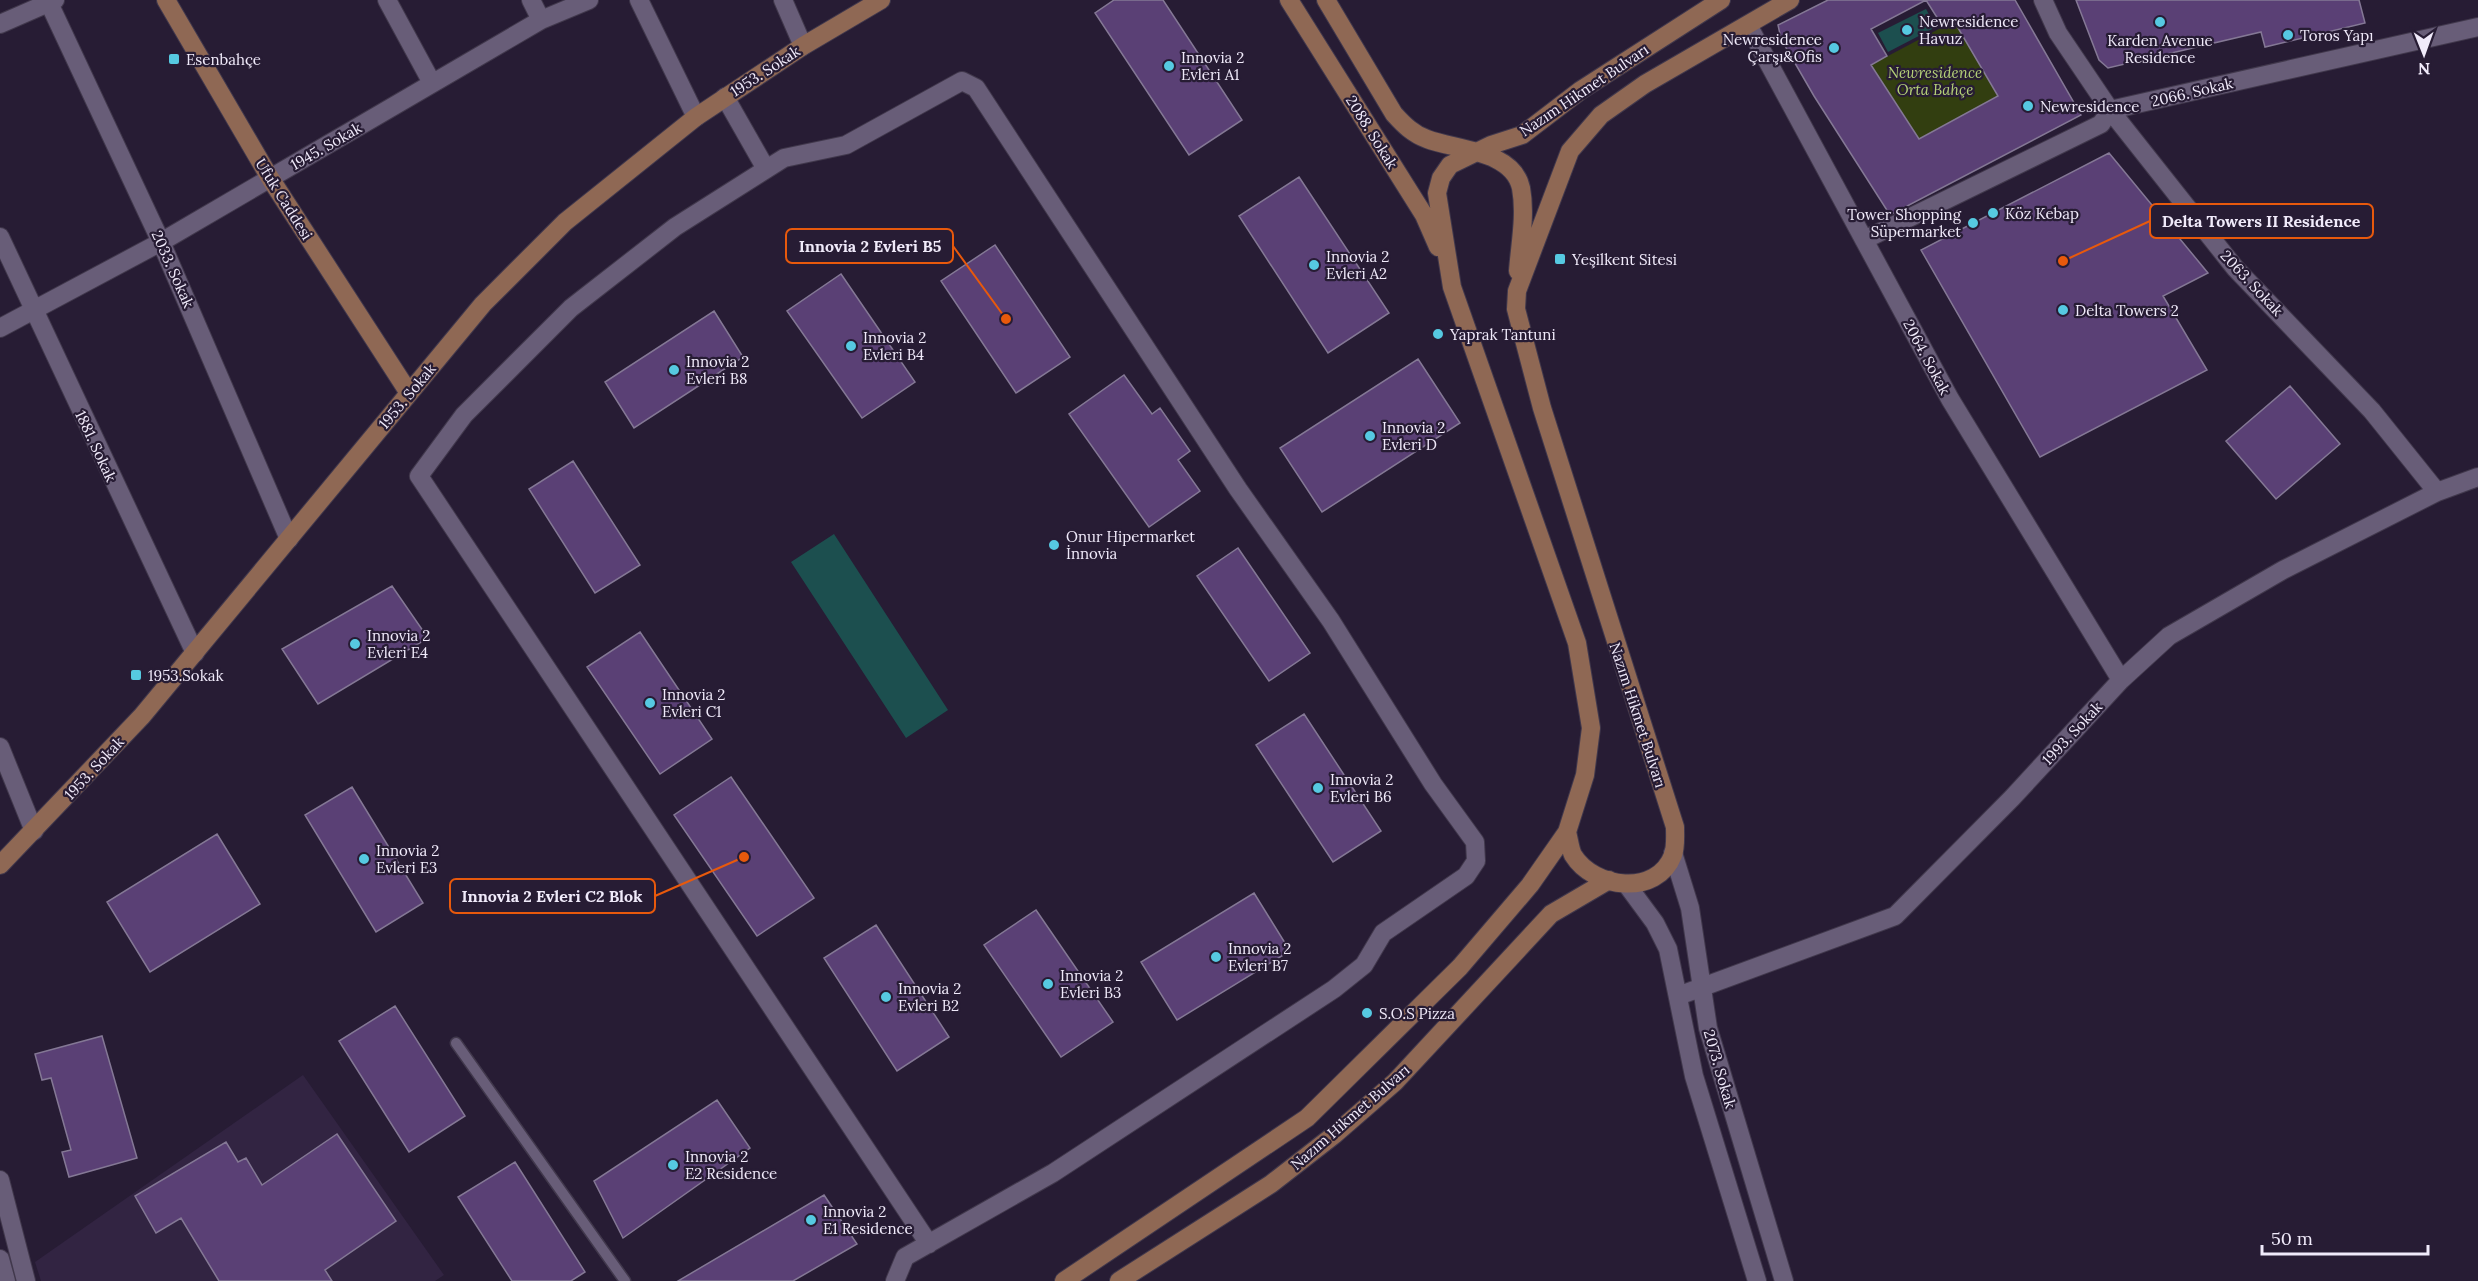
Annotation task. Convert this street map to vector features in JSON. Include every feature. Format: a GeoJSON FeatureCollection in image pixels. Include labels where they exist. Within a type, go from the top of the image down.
{"type":"FeatureCollection","features":[{"type":"Feature","properties":{"kind":"main road","name":"Ufuk Caddesi"},"geometry":{"type":"LineString","coordinates":[[166,0],[270,178],[409,393]]}},
{"type":"Feature","properties":{"kind":"main road","name":"1953. Sokak"},"geometry":{"type":"LineString","coordinates":[[0,865],[142,717],[483,304],[565,222],[696,117],[803,46],[881,0]]}},
{"type":"Feature","properties":{"kind":"main road","name":"2088. Sokak"},"geometry":{"type":"LineString","coordinates":[[1289,0],[1424,215],[1447,267]]}},
{"type":"Feature","properties":{"kind":"main road"},"geometry":{"type":"LineString","coordinates":[[1326,0],[1394,114],[1407,129],[1426,139],[1476,152],[1506,166],[1515,175],[1520,185],[1522,202],[1517,291]]}},
{"type":"Feature","properties":{"kind":"main road","name":"Nazım Hikmet Bulvarı"},"geometry":{"type":"LineString","coordinates":[[1064,1281],[1307,1118],[1460,967],[1530,885],[1567,832],[1585,775],[1591,728],[1577,643],[1447,267],[1437,193],[1441,178],[1450,165],[1476,152],[1521,135],[1581,90],[1721,0]]}},
{"type":"Feature","properties":{"kind":"main road","name":"Nazım Hikmet Bulvarı"},"geometry":{"type":"LineString","coordinates":[[1673,854],[1675,827],[1542,408],[1516,309],[1517,291],[1570,151],[1600,115],[1645,84],[1790,0]]}},
{"type":"Feature","properties":{"kind":"main road"},"geometry":{"type":"LineString","coordinates":[[1567,832],[1573,854],[1588,870],[1627,885],[1658,875],[1673,854]]}},
{"type":"Feature","properties":{"kind":"main road","name":"Nazım Hikmet Bulvarı"},"geometry":{"type":"LineString","coordinates":[[1119,1281],[1153,1256],[1271,1184],[1334,1135],[1395,1082],[1551,914],[1609,880]]}},
{"type":"Feature","properties":{"kind":"street"},"geometry":{"type":"LineString","coordinates":[[387,0],[432,83]]}},
{"type":"Feature","properties":{"kind":"street"},"geometry":{"type":"LineString","coordinates":[[531,0],[541,20]]}},
{"type":"Feature","properties":{"kind":"street","name":"1945. Sokak"},"geometry":{"type":"LineString","coordinates":[[0,328],[161,242],[541,20],[589,0]]}},
{"type":"Feature","properties":{"kind":"street"},"geometry":{"type":"LineString","coordinates":[[639,0],[696,117]]}},
{"type":"Feature","properties":{"kind":"street"},"geometry":{"type":"LineString","coordinates":[[783,0],[803,46]]}},
{"type":"Feature","properties":{"kind":"street","name":"2063. Sokak"},"geometry":{"type":"LineString","coordinates":[[2043,0],[2058,33],[2110,110],[2235,268],[2372,411],[2437,492]]}},
{"type":"Feature","properties":{"kind":"street"},"geometry":{"type":"LineString","coordinates":[[0,24],[52,1]]}},
{"type":"Feature","properties":{"kind":"street","name":"2033. Sokak"},"geometry":{"type":"LineString","coordinates":[[52,1],[161,242],[289,539]]}},
{"type":"Feature","properties":{"kind":"street","name":"2064. Sokak"},"geometry":{"type":"LineString","coordinates":[[1748,25],[1950,399],[2121,680]]}},
{"type":"Feature","properties":{"kind":"street","name":"2066. Sokak"},"geometry":{"type":"LineString","coordinates":[[2110,110],[2478,27]]}},
{"type":"Feature","properties":{"kind":"street"},"geometry":{"type":"LineString","coordinates":[[895,1281],[905,1257],[929,1244],[1035,1184],[1334,989],[1364,965],[1383,933],[1466,876],[1476,861],[1475,842],[1433,784],[1331,621],[1238,489],[976,88],[962,81],[846,145],[784,158],[675,227],[571,308],[464,415],[420,476],[929,1244]]}},
{"type":"Feature","properties":{"kind":"street"},"geometry":{"type":"LineString","coordinates":[[725,97],[766,170]]}},
{"type":"Feature","properties":{"kind":"street"},"geometry":{"type":"LineString","coordinates":[[1864,240],[1988,174],[2101,124],[2110,110]]}},
{"type":"Feature","properties":{"kind":"street","name":"1881. Sokak"},"geometry":{"type":"LineString","coordinates":[[0,237],[32,310],[195,653]]}},
{"type":"Feature","properties":{"kind":"street","name":"1993. Sokak"},"geometry":{"type":"LineString","coordinates":[[1678,996],[1895,916],[2012,798],[2121,680],[2169,636],[2283,570],[2437,492],[2478,477]]}},
{"type":"Feature","properties":{"kind":"street"},"geometry":{"type":"LineString","coordinates":[[0,747],[34,831]]}},
{"type":"Feature","properties":{"kind":"street","name":"2073. Sokak"},"geometry":{"type":"LineString","coordinates":[[1673,854],[1689,908],[1708,1028],[1784,1281]]}},
{"type":"Feature","properties":{"kind":"street","name":"2073. Sokak"},"geometry":{"type":"LineString","coordinates":[[1627,885],[1655,923],[1668,949],[1694,1076],[1756,1281]]}},
{"type":"Feature","properties":{"kind":"street"},"geometry":{"type":"LineString","coordinates":[[0,1180],[26,1281]]}},
{"type":"Feature","properties":{"kind":"street"},"geometry":{"type":"LineString","coordinates":[[0,1259],[6,1281]]}},
{"type":"Feature","properties":{"kind":"lane"},"geometry":{"type":"LineString","coordinates":[[456,1043],[625,1281]]}},
{"type":"Feature","properties":{"kind":"shaded area","name":"Newresidence Havuz"},"geometry":{"type":"Polygon","coordinates":[[[1926,9],[1936,27],[1888,52],[1878,33],[1926,9]]]}},
{"type":"Feature","properties":{"kind":"shaded area"},"geometry":{"type":"Polygon","coordinates":[[[834,534],[948,710],[906,738],[791,562],[834,534]]]}},
{"type":"Feature","properties":{"kind":"shaded area"},"geometry":{"type":"Polygon","coordinates":[[[303,1075],[444,1275],[435,1281],[41,1281],[35,1262],[303,1075]]]}},
{"type":"Feature","properties":{"kind":"green space","name":"Newresidence Orta Bahçe"},"geometry":{"type":"Polygon","coordinates":[[[1954,21],[1998,96],[1919,139],[1871,65],[1954,21]]]}},
{"type":"Feature","properties":{"kind":"building","name":"Innovia 2 Evleri A1"},"geometry":{"type":"Polygon","coordinates":[[[1114,0],[1163,0],[1242,120],[1189,155],[1095,13],[1114,0]]]}},
{"type":"Feature","properties":{"kind":"building","name":"Newresidence"},"geometry":{"type":"Polygon","coordinates":[[[1828,0],[1926,0],[2015,0],[2081,115],[1890,215],[1814,96],[1781,39],[1778,25],[1828,0]],[[1926,0],[1871,29],[1887,56],[1871,65],[1919,139],[1998,96],[1954,21],[1943,27],[1926,0]]]}},
{"type":"Feature","properties":{"kind":"building","name":"Karden Avenue Residence"},"geometry":{"type":"Polygon","coordinates":[[[2076,0],[2359,0],[2365,23],[2265,47],[2261,32],[2108,68],[2099,60],[2076,0]]]}},
{"type":"Feature","properties":{"kind":"building","name":"Delta Towers 2"},"geometry":{"type":"Polygon","coordinates":[[[2109,153],[2208,273],[2163,296],[2207,370],[2040,457],[1921,250],[2109,153]]]}},
{"type":"Feature","properties":{"kind":"building","name":"Innovia 2 Evleri A2"},"geometry":{"type":"Polygon","coordinates":[[[1299,177],[1389,313],[1328,353],[1239,216],[1299,177]]]}},
{"type":"Feature","properties":{"kind":"building"},"geometry":{"type":"Polygon","coordinates":[[[995,245],[1070,357],[1016,393],[941,281],[995,245]]]}},
{"type":"Feature","properties":{"kind":"building","name":"Innovia 2 Evleri B4"},"geometry":{"type":"Polygon","coordinates":[[[841,274],[915,382],[862,418],[787,311],[841,274]]]}},
{"type":"Feature","properties":{"kind":"building","name":"Innovia 2 Evleri B8"},"geometry":{"type":"Polygon","coordinates":[[[714,311],[743,357],[634,428],[605,382],[714,311]]]}},
{"type":"Feature","properties":{"kind":"building","name":"Innovia 2 Evleri D"},"geometry":{"type":"Polygon","coordinates":[[[1418,359],[1460,423],[1322,512],[1280,448],[1418,359]]]}},
{"type":"Feature","properties":{"kind":"building"},"geometry":{"type":"Polygon","coordinates":[[[1124,375],[1152,414],[1160,408],[1190,451],[1178,460],[1200,491],[1149,527],[1069,414],[1124,375]]]}},
{"type":"Feature","properties":{"kind":"building"},"geometry":{"type":"Polygon","coordinates":[[[2290,386],[2340,444],[2276,499],[2226,441],[2290,386]]]}},
{"type":"Feature","properties":{"kind":"building"},"geometry":{"type":"Polygon","coordinates":[[[573,461],[640,565],[595,593],[529,489],[573,461]]]}},
{"type":"Feature","properties":{"kind":"building"},"geometry":{"type":"Polygon","coordinates":[[[1238,548],[1310,653],[1269,681],[1197,576],[1238,548]]]}},
{"type":"Feature","properties":{"kind":"building","name":"Innovia 2 Evleri E4"},"geometry":{"type":"Polygon","coordinates":[[[392,586],[428,638],[318,704],[282,649],[392,586]]]}},
{"type":"Feature","properties":{"kind":"building","name":"Innovia 2 Evleri C1"},"geometry":{"type":"Polygon","coordinates":[[[640,632],[712,739],[660,774],[587,667],[640,632]]]}},
{"type":"Feature","properties":{"kind":"building","name":"Innovia 2 Evleri B6"},"geometry":{"type":"Polygon","coordinates":[[[1304,714],[1381,831],[1333,862],[1256,745],[1304,714]]]}},
{"type":"Feature","properties":{"kind":"building"},"geometry":{"type":"Polygon","coordinates":[[[731,777],[814,898],[757,936],[674,815],[731,777]]]}},
{"type":"Feature","properties":{"kind":"building","name":"Innovia 2 Evleri E3"},"geometry":{"type":"Polygon","coordinates":[[[352,787],[423,903],[376,932],[305,815],[352,787]]]}},
{"type":"Feature","properties":{"kind":"building"},"geometry":{"type":"Polygon","coordinates":[[[217,834],[260,904],[150,972],[107,902],[217,834]]]}},
{"type":"Feature","properties":{"kind":"building","name":"Innovia 2 Evleri B7"},"geometry":{"type":"Polygon","coordinates":[[[1254,893],[1290,951],[1177,1020],[1141,962],[1254,893]]]}},
{"type":"Feature","properties":{"kind":"building","name":"Innovia 2 Evleri B3"},"geometry":{"type":"Polygon","coordinates":[[[1036,910],[1113,1022],[1061,1057],[984,945],[1036,910]]]}},
{"type":"Feature","properties":{"kind":"building","name":"Innovia 2 Evleri B2"},"geometry":{"type":"Polygon","coordinates":[[[876,925],[949,1037],[897,1071],[824,958],[876,925]]]}},
{"type":"Feature","properties":{"kind":"building"},"geometry":{"type":"Polygon","coordinates":[[[395,1006],[465,1116],[409,1152],[339,1041],[395,1006]]]}},
{"type":"Feature","properties":{"kind":"building"},"geometry":{"type":"Polygon","coordinates":[[[102,1036],[137,1158],[69,1177],[62,1152],[71,1150],[51,1078],[42,1080],[35,1054],[102,1036]]]}},
{"type":"Feature","properties":{"kind":"building","name":"Innovia 2 E2 Residence"},"geometry":{"type":"Polygon","coordinates":[[[717,1100],[750,1148],[623,1238],[594,1181],[717,1100]]]}},
{"type":"Feature","properties":{"kind":"building"},"geometry":{"type":"Polygon","coordinates":[[[337,1134],[396,1221],[325,1270],[332,1281],[219,1281],[181,1218],[156,1233],[135,1196],[226,1142],[238,1162],[246,1158],[262,1185],[337,1134]]]}},
{"type":"Feature","properties":{"kind":"building"},"geometry":{"type":"Polygon","coordinates":[[[515,1162],[585,1272],[571,1281],[512,1281],[458,1197],[515,1162]]]}},
{"type":"Feature","properties":{"kind":"building","name":"Innovia 2 E1 Residence"},"geometry":{"type":"Polygon","coordinates":[[[824,1195],[857,1244],[793,1281],[678,1281],[824,1195]]]}},
{"type":"Feature","properties":{"kind":"place","name":"Karden Avenue Residence"},"geometry":{"type":"Point","coordinates":[2160,22]}},
{"type":"Feature","properties":{"kind":"place","name":"Newresidence Havuz"},"geometry":{"type":"Point","coordinates":[1907,30]}},
{"type":"Feature","properties":{"kind":"place","name":"Toros Yapı"},"geometry":{"type":"Point","coordinates":[2288,35]}},
{"type":"Feature","properties":{"kind":"place","name":"Newresidence Çarşı&Ofis"},"geometry":{"type":"Point","coordinates":[1834,48]}},
{"type":"Feature","properties":{"kind":"place","name":"Esenbahçe"},"geometry":{"type":"Point","coordinates":[174,59]}},
{"type":"Feature","properties":{"kind":"place","name":"Innovia 2 Evleri A1"},"geometry":{"type":"Point","coordinates":[1169,66]}},
{"type":"Feature","properties":{"kind":"place","name":"Newresidence"},"geometry":{"type":"Point","coordinates":[2028,106]}},
{"type":"Feature","properties":{"kind":"place","name":"Köz Kebap"},"geometry":{"type":"Point","coordinates":[1993,213]}},
{"type":"Feature","properties":{"kind":"place","name":"Tower Shopping Süpermarket"},"geometry":{"type":"Point","coordinates":[1973,223]}},
{"type":"Feature","properties":{"kind":"place","name":"Yeşilkent Sitesi"},"geometry":{"type":"Point","coordinates":[1560,259]}},
{"type":"Feature","properties":{"kind":"place","name":"Delta Towers II Residence"},"geometry":{"type":"Point","coordinates":[2063,261]}},
{"type":"Feature","properties":{"kind":"place","name":"Innovia 2 Evleri A2"},"geometry":{"type":"Point","coordinates":[1314,265]}},
{"type":"Feature","properties":{"kind":"place","name":"Delta Towers 2"},"geometry":{"type":"Point","coordinates":[2063,310]}},
{"type":"Feature","properties":{"kind":"place","name":"Innovia 2 Evleri B5"},"geometry":{"type":"Point","coordinates":[1006,319]}},
{"type":"Feature","properties":{"kind":"place","name":"Yaprak Tantuni"},"geometry":{"type":"Point","coordinates":[1438,334]}},
{"type":"Feature","properties":{"kind":"place","name":"Innovia 2 Evleri B4"},"geometry":{"type":"Point","coordinates":[851,346]}},
{"type":"Feature","properties":{"kind":"place","name":"Innovia 2 Evleri B8"},"geometry":{"type":"Point","coordinates":[674,370]}},
{"type":"Feature","properties":{"kind":"place","name":"Innovia 2 Evleri D"},"geometry":{"type":"Point","coordinates":[1370,436]}},
{"type":"Feature","properties":{"kind":"place","name":"Onur Hipermarket İnnovia"},"geometry":{"type":"Point","coordinates":[1054,545]}},
{"type":"Feature","properties":{"kind":"place","name":"Innovia 2 Evleri E4"},"geometry":{"type":"Point","coordinates":[355,644]}},
{"type":"Feature","properties":{"kind":"place","name":"1953.Sokak"},"geometry":{"type":"Point","coordinates":[136,675]}},
{"type":"Feature","properties":{"kind":"place","name":"Innovia 2 Evleri C1"},"geometry":{"type":"Point","coordinates":[650,703]}},
{"type":"Feature","properties":{"kind":"place","name":"Innovia 2 Evleri B6"},"geometry":{"type":"Point","coordinates":[1318,788]}},
{"type":"Feature","properties":{"kind":"place","name":"Innovia 2 Evleri C2 Blok"},"geometry":{"type":"Point","coordinates":[744,857]}},
{"type":"Feature","properties":{"kind":"place","name":"Innovia 2 Evleri E3"},"geometry":{"type":"Point","coordinates":[364,859]}},
{"type":"Feature","properties":{"kind":"place","name":"Innovia 2 Evleri B7"},"geometry":{"type":"Point","coordinates":[1216,957]}},
{"type":"Feature","properties":{"kind":"place","name":"Innovia 2 Evleri B3"},"geometry":{"type":"Point","coordinates":[1048,984]}},
{"type":"Feature","properties":{"kind":"place","name":"Innovia 2 Evleri B2"},"geometry":{"type":"Point","coordinates":[886,997]}},
{"type":"Feature","properties":{"kind":"place","name":"S.O.S Pizza"},"geometry":{"type":"Point","coordinates":[1367,1013]}},
{"type":"Feature","properties":{"kind":"place","name":"Innovia 2 E2 Residence"},"geometry":{"type":"Point","coordinates":[673,1165]}},
{"type":"Feature","properties":{"kind":"place","name":"Innovia 2 E1 Residence"},"geometry":{"type":"Point","coordinates":[811,1220]}}]}
